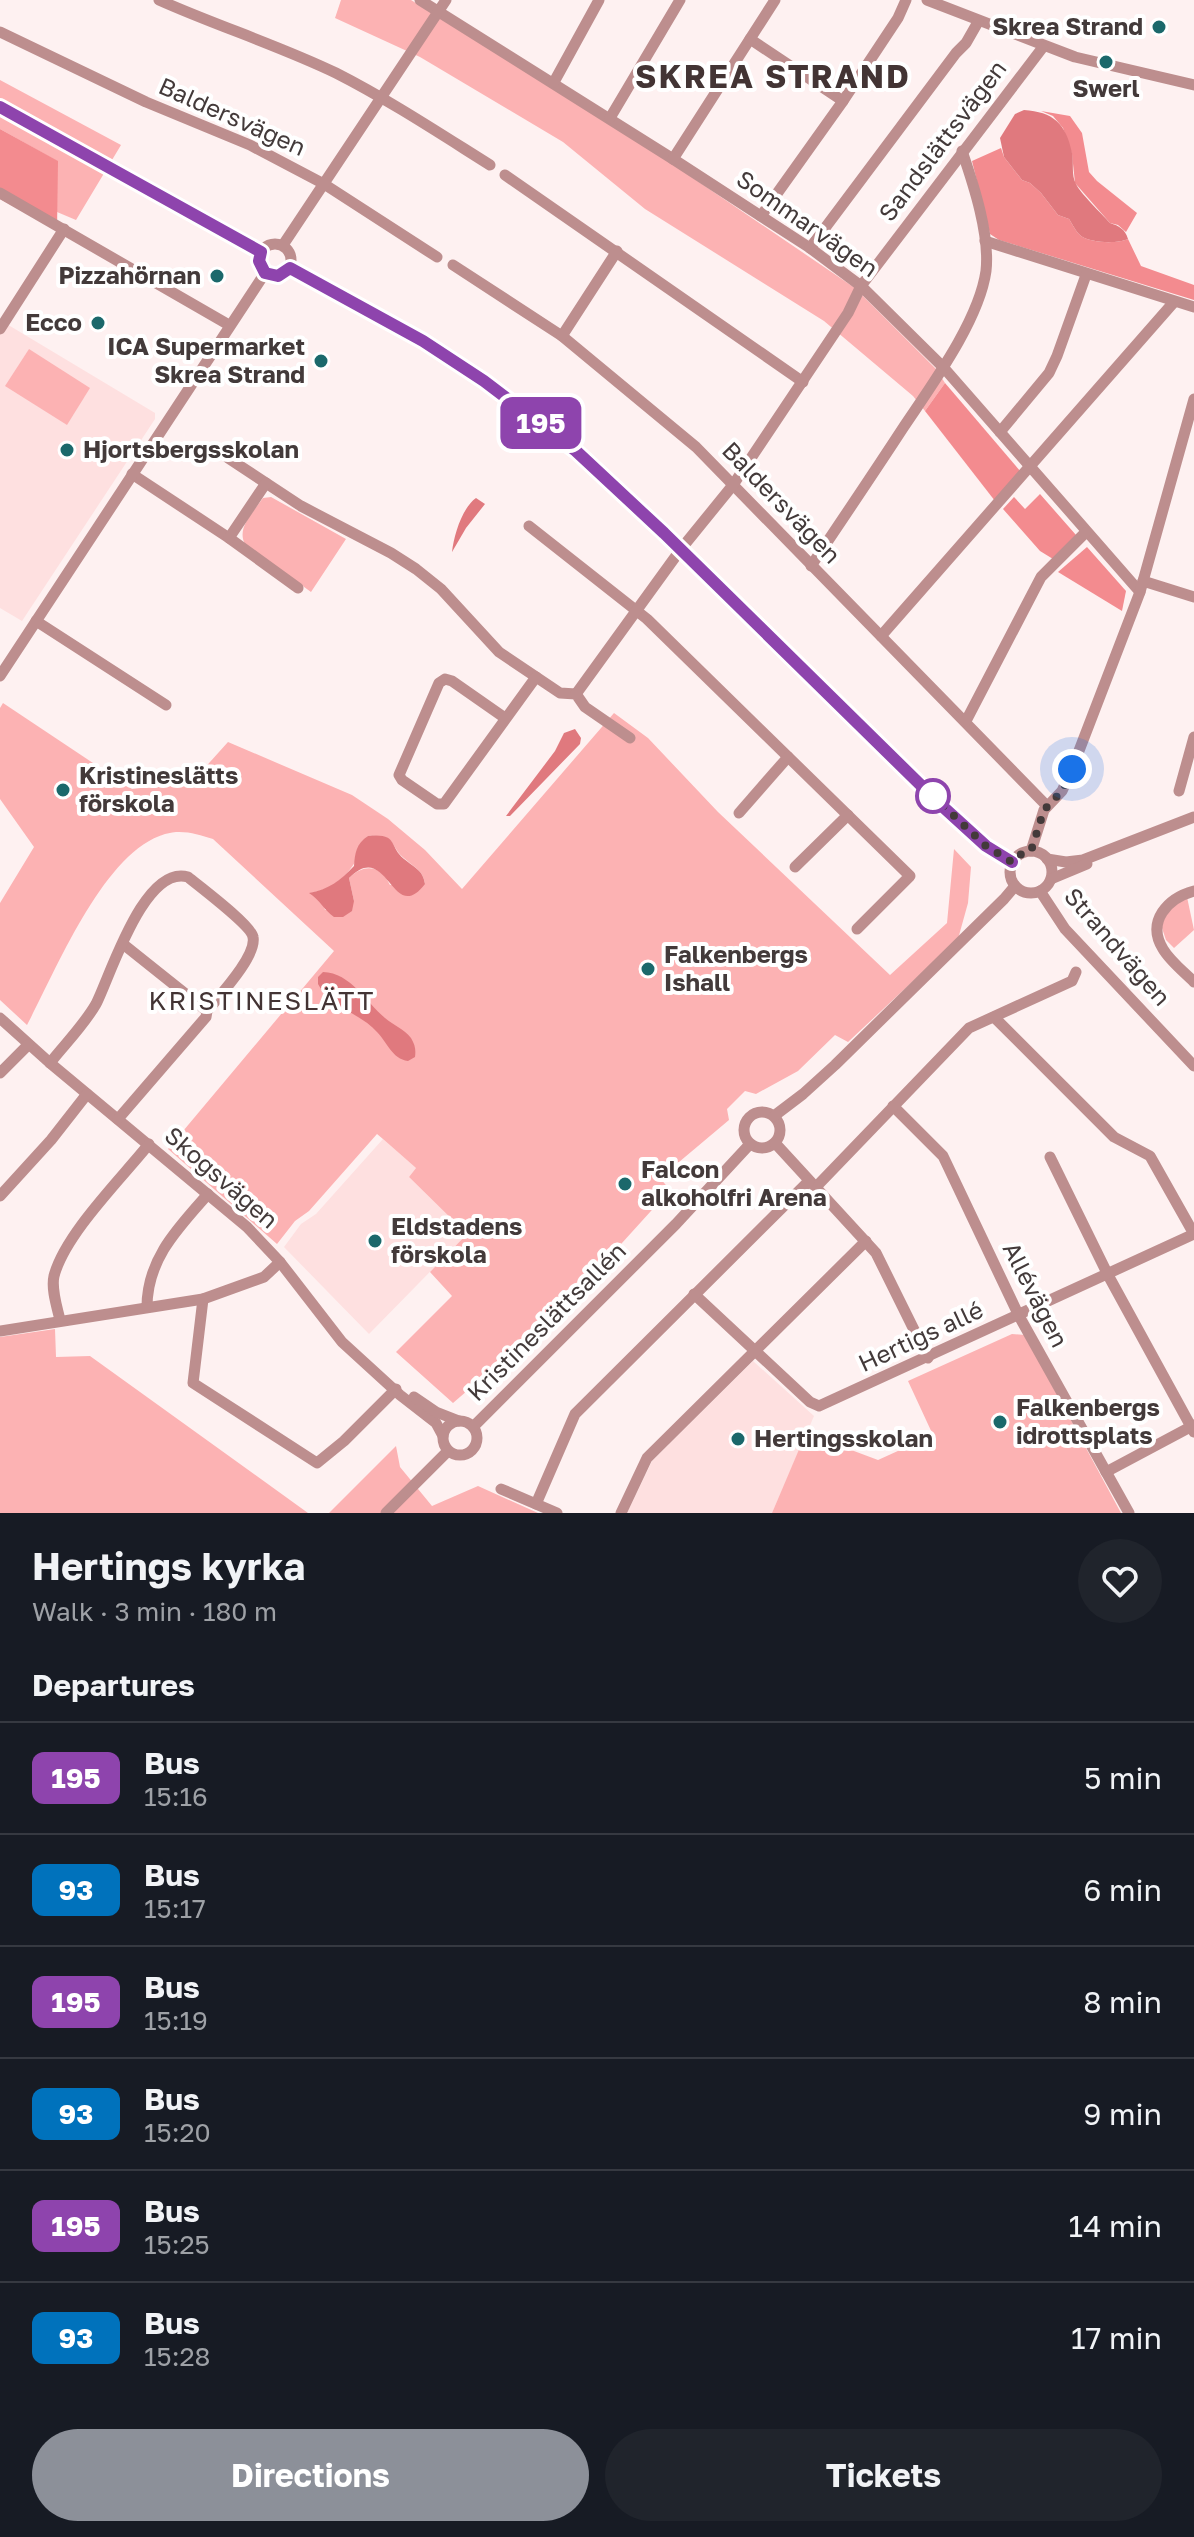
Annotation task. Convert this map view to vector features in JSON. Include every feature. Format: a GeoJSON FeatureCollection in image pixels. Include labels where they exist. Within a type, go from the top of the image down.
{"type":"FeatureCollection","features":[{"type":"Feature","properties":{"kind":"street"},"geometry":{"type":"LineString","coordinates":[[159,0],[268,42],[381,97],[490,165]]}},
{"type":"Feature","properties":{"kind":"street","name":"Sommarvägen"},"geometry":{"type":"LineString","coordinates":[[420,0],[442,5],[554,82],[810,248],[861,286],[944,368],[1085,533],[1141,586]]}},
{"type":"Feature","properties":{"kind":"street"},"geometry":{"type":"LineString","coordinates":[[554,82],[599,0]]}},
{"type":"Feature","properties":{"kind":"street"},"geometry":{"type":"LineString","coordinates":[[610,118],[680,0]]}},
{"type":"Feature","properties":{"kind":"street"},"geometry":{"type":"LineString","coordinates":[[673,159],[775,0]]}},
{"type":"Feature","properties":{"kind":"street"},"geometry":{"type":"LineString","coordinates":[[761,216],[843,101],[898,18],[906,0]]}},
{"type":"Feature","properties":{"kind":"street"},"geometry":{"type":"LineString","coordinates":[[927,0],[1043,47],[1194,85]]}},
{"type":"Feature","properties":{"kind":"street"},"geometry":{"type":"LineString","coordinates":[[283,245],[442,5]]}},
{"type":"Feature","properties":{"kind":"street"},"geometry":{"type":"LineString","coordinates":[[810,248],[947,64],[966,43],[978,22]]}},
{"type":"Feature","properties":{"kind":"street","name":"Baldersvägen"},"geometry":{"type":"LineString","coordinates":[[0,32],[146,102],[250,145],[324,184],[437,257]]}},
{"type":"Feature","properties":{"kind":"street"},"geometry":{"type":"LineString","coordinates":[[750,39],[843,101]]}},
{"type":"Feature","properties":{"kind":"street","name":"Sandslättsvägen"},"geometry":{"type":"LineString","coordinates":[[576,694],[681,549],[733,485],[848,313],[861,286],[1043,47]]}},
{"type":"Feature","properties":{"kind":"street"},"geometry":{"type":"LineString","coordinates":[[0,107],[261,252]]}},
{"type":"Feature","properties":{"kind":"street"},"geometry":{"type":"LineString","coordinates":[[811,566],[944,368],[982,288],[986,269],[985,241],[975,189],[962,151]]}},
{"type":"Feature","properties":{"kind":"street"},"geometry":{"type":"LineString","coordinates":[[505,175],[803,382]]}},
{"type":"Feature","properties":{"kind":"street"},"geometry":{"type":"LineString","coordinates":[[0,193],[229,325]]}},
{"type":"Feature","properties":{"kind":"street"},"geometry":{"type":"LineString","coordinates":[[0,329],[64,229]]}},
{"type":"Feature","properties":{"kind":"street"},"geometry":{"type":"LineString","coordinates":[[985,241],[1194,307]]}},
{"type":"Feature","properties":{"kind":"street"},"geometry":{"type":"LineString","coordinates":[[265,273],[259,261],[261,252],[270,244],[283,245],[291,255],[290,268]]}},
{"type":"Feature","properties":{"kind":"street"},"geometry":{"type":"LineString","coordinates":[[562,336],[617,251]]}},
{"type":"Feature","properties":{"kind":"street","name":"Baldersvägen"},"geometry":{"type":"LineString","coordinates":[[453,265],[562,336],[696,447],[1047,806]]}},
{"type":"Feature","properties":{"kind":"street"},"geometry":{"type":"LineString","coordinates":[[265,273],[278,276],[290,268]]}},
{"type":"Feature","properties":{"kind":"street"},"geometry":{"type":"LineString","coordinates":[[290,268],[413,335],[496,390],[576,451],[681,549],[941,805],[986,846],[1012,862]]}},
{"type":"Feature","properties":{"kind":"street"},"geometry":{"type":"LineString","coordinates":[[0,676],[136,476],[229,325],[265,273]]}},
{"type":"Feature","properties":{"kind":"street"},"geometry":{"type":"LineString","coordinates":[[1000,432],[1049,373],[1086,275]]}},
{"type":"Feature","properties":{"kind":"street"},"geometry":{"type":"LineString","coordinates":[[881,636],[1174,302]]}},
{"type":"Feature","properties":{"kind":"street"},"geometry":{"type":"LineString","coordinates":[[1031,851],[1041,817],[1062,791],[1072,769],[1141,586],[1194,399]]}},
{"type":"Feature","properties":{"kind":"street"},"geometry":{"type":"LineString","coordinates":[[228,458],[301,506],[416,569],[441,589],[489,644],[560,693],[576,694],[585,707],[630,738]]}},
{"type":"Feature","properties":{"kind":"street"},"geometry":{"type":"LineString","coordinates":[[136,476],[298,588]]}},
{"type":"Feature","properties":{"kind":"street"},"geometry":{"type":"LineString","coordinates":[[229,538],[266,483]]}},
{"type":"Feature","properties":{"kind":"street"},"geometry":{"type":"LineString","coordinates":[[529,526],[638,611],[910,876],[857,929]]}},
{"type":"Feature","properties":{"kind":"street"},"geometry":{"type":"LineString","coordinates":[[966,721],[1041,577],[1085,533]]}},
{"type":"Feature","properties":{"kind":"street"},"geometry":{"type":"LineString","coordinates":[[1141,586],[1194,597]]}},
{"type":"Feature","properties":{"kind":"street"},"geometry":{"type":"LineString","coordinates":[[36,621],[166,705]]}},
{"type":"Feature","properties":{"kind":"street"},"geometry":{"type":"LineString","coordinates":[[505,718],[445,679],[439,683],[399,775],[437,804],[444,804],[536,677]]}},
{"type":"Feature","properties":{"kind":"street"},"geometry":{"type":"LineString","coordinates":[[1179,791],[1194,737]]}},
{"type":"Feature","properties":{"kind":"street"},"geometry":{"type":"LineString","coordinates":[[739,813],[788,757]]}},
{"type":"Feature","properties":{"kind":"street"},"geometry":{"type":"LineString","coordinates":[[795,867],[848,815]]}},
{"type":"Feature","properties":{"kind":"street"},"geometry":{"type":"LineString","coordinates":[[1194,820],[1051,879],[1040,891],[1026,893],[1015,886],[1010,876],[1012,862],[1019,855],[1031,851],[1047,859],[1065,862],[1083,860],[1194,820]]}},
{"type":"Feature","properties":{"kind":"street"},"geometry":{"type":"LineString","coordinates":[[1047,859],[1052,867],[1051,879]]}},
{"type":"Feature","properties":{"kind":"street"},"geometry":{"type":"LineString","coordinates":[[50,1063],[94,1008],[114,958],[136,915],[152,893],[178,876],[188,877],[245,924],[253,936],[253,943],[246,961],[207,1011],[206,1017],[118,1119]]}},
{"type":"Feature","properties":{"kind":"street","name":"Kristineslättsallén"},"geometry":{"type":"LineString","coordinates":[[473,1427],[676,1224],[750,1144],[744,1132],[748,1119],[759,1113],[774,1116],[803,1094],[1015,886]]}},
{"type":"Feature","properties":{"kind":"street","name":"Strandvägen"},"geometry":{"type":"LineString","coordinates":[[1040,891],[1065,929],[1194,1066]]}},
{"type":"Feature","properties":{"kind":"street"},"geometry":{"type":"LineString","coordinates":[[1194,891],[1170,902],[1158,918],[1157,928],[1164,951],[1194,982]]}},
{"type":"Feature","properties":{"kind":"street"},"geometry":{"type":"LineString","coordinates":[[123,944],[207,1011]]}},
{"type":"Feature","properties":{"kind":"street"},"geometry":{"type":"LineString","coordinates":[[536,1504],[575,1414],[694,1294],[893,1106],[969,1028],[1072,981],[1076,972]]}},
{"type":"Feature","properties":{"kind":"street"},"geometry":{"type":"LineString","coordinates":[[994,1017],[1114,1137],[1150,1156],[1194,1234]]}},
{"type":"Feature","properties":{"kind":"street","name":"Skogsvägen"},"geometry":{"type":"LineString","coordinates":[[0,1018],[28,1045],[247,1227],[280,1262],[342,1342],[436,1423],[443,1436]]}},
{"type":"Feature","properties":{"kind":"street"},"geometry":{"type":"LineString","coordinates":[[0,1073],[28,1045]]}},
{"type":"Feature","properties":{"kind":"street"},"geometry":{"type":"LineString","coordinates":[[0,1196],[51,1140],[87,1094]]}},
{"type":"Feature","properties":{"kind":"street","name":"Allévägen"},"geometry":{"type":"LineString","coordinates":[[893,1106],[943,1156],[1019,1316],[1129,1513]]}},
{"type":"Feature","properties":{"kind":"street"},"geometry":{"type":"LineString","coordinates":[[750,1144],[763,1148],[775,1143],[780,1131],[774,1116]]}},
{"type":"Feature","properties":{"kind":"street"},"geometry":{"type":"LineString","coordinates":[[775,1143],[866,1241],[890,1278],[928,1358]]}},
{"type":"Feature","properties":{"kind":"street"},"geometry":{"type":"LineString","coordinates":[[60,1320],[53,1279],[62,1256],[78,1231],[149,1144]]}},
{"type":"Feature","properties":{"kind":"street"},"geometry":{"type":"LineString","coordinates":[[1050,1157],[1108,1275],[1193,1428],[1106,1472]]}},
{"type":"Feature","properties":{"kind":"street"},"geometry":{"type":"LineString","coordinates":[[147,1307],[147,1288],[153,1268],[175,1233],[208,1194]]}},
{"type":"Feature","properties":{"kind":"street","name":"Hertigs allé"},"geometry":{"type":"LineString","coordinates":[[694,1294],[810,1402],[819,1406],[1194,1234]]}},
{"type":"Feature","properties":{"kind":"street"},"geometry":{"type":"LineString","coordinates":[[621,1513],[647,1458],[866,1241]]}},
{"type":"Feature","properties":{"kind":"street"},"geometry":{"type":"LineString","coordinates":[[0,1331],[203,1299],[264,1277],[280,1262]]}},
{"type":"Feature","properties":{"kind":"street"},"geometry":{"type":"LineString","coordinates":[[203,1299],[193,1383],[317,1463],[344,1441],[396,1389]]}},
{"type":"Feature","properties":{"kind":"street","name":"Skogsvägen"},"geometry":{"type":"LineString","coordinates":[[396,1389],[436,1412],[461,1421]]}},
{"type":"Feature","properties":{"kind":"street"},"geometry":{"type":"LineString","coordinates":[[461,1421],[473,1427],[477,1439],[472,1451],[460,1456],[448,1451],[443,1436],[449,1425],[461,1421]]}},
{"type":"Feature","properties":{"kind":"street"},"geometry":{"type":"LineString","coordinates":[[386,1513],[448,1451]]}},
{"type":"Feature","properties":{"kind":"street"},"geometry":{"type":"LineString","coordinates":[[501,1489],[557,1513]]}},
{"type":"Feature","properties":{"kind":"shaded area"},"geometry":{"type":"Polygon","coordinates":[[[341,0],[411,0],[668,161],[855,288],[936,369],[945,383],[925,411],[913,396],[824,321],[645,209],[563,142],[420,57],[335,18],[341,0]]]}},
{"type":"Feature","properties":{"kind":"shaded area"},"geometry":{"type":"Polygon","coordinates":[[[0,80],[121,145],[76,220],[57,212],[57,161],[0,129],[0,80]]]}},
{"type":"Feature","properties":{"kind":"shaded area"},"geometry":{"type":"Polygon","coordinates":[[[1024,110],[1043,113],[1062,127],[1072,153],[1076,184],[1110,223],[1123,230],[1128,239],[1104,242],[1081,236],[1069,219],[1058,215],[1041,193],[1022,180],[1004,157],[1000,138],[1015,114],[1024,110]]]}},
{"type":"Feature","properties":{"kind":"shaded area"},"geometry":{"type":"Polygon","coordinates":[[[1041,111],[1070,116],[1082,133],[1089,172],[1137,213],[1126,232],[1110,223],[1075,183],[1072,154],[1063,128],[1053,116],[1041,111]]]}},
{"type":"Feature","properties":{"kind":"shaded area"},"geometry":{"type":"Polygon","coordinates":[[[0,129],[58,161],[57,230],[0,199],[0,129]]]}},
{"type":"Feature","properties":{"kind":"shaded area"},"geometry":{"type":"Polygon","coordinates":[[[1001,148],[1004,157],[1022,180],[1041,193],[1058,215],[1069,219],[1081,236],[1104,242],[1128,239],[1141,266],[1194,285],[1194,300],[999,240],[990,234],[972,161],[1001,148]]]}},
{"type":"Feature","properties":{"kind":"shaded area","name":"Hjortsbergsskolan"},"geometry":{"type":"Polygon","coordinates":[[[0,320],[155,413],[155,419],[22,621],[0,608],[0,320]]]}},
{"type":"Feature","properties":{"kind":"shaded area"},"geometry":{"type":"Polygon","coordinates":[[[29,349],[90,388],[67,425],[5,386],[29,349]]]}},
{"type":"Feature","properties":{"kind":"shaded area"},"geometry":{"type":"Polygon","coordinates":[[[945,383],[1021,472],[995,501],[925,411],[945,383]]]}},
{"type":"Feature","properties":{"kind":"shaded area"},"geometry":{"type":"Polygon","coordinates":[[[1040,494],[1076,535],[1053,559],[1040,551],[1003,509],[1014,497],[1025,509],[1040,494]]]}},
{"type":"Feature","properties":{"kind":"shaded area"},"geometry":{"type":"Polygon","coordinates":[[[271,497],[346,539],[311,592],[245,544],[243,532],[247,520],[263,498],[271,497]]]}},
{"type":"Feature","properties":{"kind":"shaded area"},"geometry":{"type":"Polygon","coordinates":[[[476,498],[485,504],[452,552],[460,522],[476,498]]]}},
{"type":"Feature","properties":{"kind":"shaded area"},"geometry":{"type":"Polygon","coordinates":[[[1087,547],[1126,591],[1122,611],[1058,572],[1087,547]]]}},
{"type":"Feature","properties":{"kind":"shaded area"},"geometry":{"type":"Polygon","coordinates":[[[3,703],[132,789],[192,782],[228,742],[352,795],[388,819],[425,850],[462,889],[614,713],[648,738],[718,812],[890,975],[947,923],[954,849],[971,867],[968,903],[958,939],[848,1042],[835,1035],[798,1071],[756,1094],[745,1091],[727,1109],[729,1120],[660,1178],[670,1190],[507,1370],[497,1365],[453,1403],[396,1352],[452,1296],[430,1272],[467,1234],[409,1177],[416,1168],[377,1134],[277,1244],[168,1149],[334,951],[213,839],[177,832],[142,845],[121,864],[84,916],[27,1025],[0,1000],[0,903],[34,847],[0,799],[0,708],[3,703]],[[368,836],[341,880],[311,893],[323,903],[325,910],[354,901],[349,878],[366,868],[382,873],[390,885],[425,884],[420,872],[392,842],[378,836],[368,836]]]}},
{"type":"Feature","properties":{"kind":"shaded area"},"geometry":{"type":"Polygon","coordinates":[[[575,729],[581,738],[580,744],[510,816],[506,816],[555,751],[564,733],[575,729]]]}},
{"type":"Feature","properties":{"kind":"shaded area"},"geometry":{"type":"Polygon","coordinates":[[[368,836],[389,839],[399,854],[420,872],[425,884],[414,894],[405,896],[373,868],[362,869],[349,878],[354,901],[352,911],[343,917],[334,917],[309,893],[328,887],[349,871],[354,866],[359,846],[368,836]]]}},
{"type":"Feature","properties":{"kind":"shaded area"},"geometry":{"type":"Polygon","coordinates":[[[1187,897],[1194,930],[1174,948],[1166,940],[1161,925],[1167,911],[1187,897]]]}},
{"type":"Feature","properties":{"kind":"shaded area"},"geometry":{"type":"Polygon","coordinates":[[[323,972],[342,977],[385,1018],[408,1035],[414,1045],[415,1057],[402,1060],[370,1025],[331,999],[318,984],[318,977],[323,972]]]}},
{"type":"Feature","properties":{"kind":"shaded area","name":"Eldstadens förskola"},"geometry":{"type":"Polygon","coordinates":[[[383,1139],[416,1168],[409,1177],[467,1234],[369,1334],[284,1247],[301,1224],[316,1214],[383,1139]]]}},
{"type":"Feature","properties":{"kind":"shaded area"},"geometry":{"type":"Polygon","coordinates":[[[55,1329],[56,1357],[90,1356],[308,1513],[0,1513],[0,1337],[55,1329]]]}},
{"type":"Feature","properties":{"kind":"shaded area","name":"Falkenbergs idrottsplats"},"geometry":{"type":"Polygon","coordinates":[[[1012,1334],[1025,1335],[1121,1513],[772,1513],[806,1433],[878,1460],[933,1435],[908,1381],[1012,1334]]]}},
{"type":"Feature","properties":{"kind":"shaded area","name":"Hertingsskolan"},"geometry":{"type":"Polygon","coordinates":[[[753,1361],[814,1416],[772,1513],[627,1513],[652,1461],[753,1361]]]}},
{"type":"Feature","properties":{"kind":"shaded area"},"geometry":{"type":"Polygon","coordinates":[[[396,1446],[400,1467],[432,1506],[478,1486],[538,1513],[329,1513],[396,1446]]]}},
{"type":"Feature","properties":{"kind":"bus line","name":"195"},"geometry":{"type":"LineString","coordinates":[[0,107],[261,252],[259,261],[265,273],[278,276],[290,268],[423,341],[519,407],[599,471],[941,805],[986,846],[1012,862]]}},
{"type":"Feature","properties":{"kind":"place","name":"Skrea Strand"},"geometry":{"type":"Point","coordinates":[1159,27]}},
{"type":"Feature","properties":{"kind":"place","name":"Swerl"},"geometry":{"type":"Point","coordinates":[1106,62]}},
{"type":"Feature","properties":{"kind":"place","name":"Pizzahörnan"},"geometry":{"type":"Point","coordinates":[217,276]}},
{"type":"Feature","properties":{"kind":"place","name":"Ecco"},"geometry":{"type":"Point","coordinates":[98,323]}},
{"type":"Feature","properties":{"kind":"place","name":"ICA Supermarket Skrea Strand"},"geometry":{"type":"Point","coordinates":[321,361]}},
{"type":"Feature","properties":{"kind":"place","name":"Hjortsbergsskolan"},"geometry":{"type":"Point","coordinates":[67,450]}},
{"type":"Feature","properties":{"kind":"place","name":"Kristineslätts förskola"},"geometry":{"type":"Point","coordinates":[63,790]}},
{"type":"Feature","properties":{"kind":"place","name":"Falkenbergs Ishall"},"geometry":{"type":"Point","coordinates":[648,969]}},
{"type":"Feature","properties":{"kind":"place","name":"Falcon alkoholfri Arena"},"geometry":{"type":"Point","coordinates":[625,1184]}},
{"type":"Feature","properties":{"kind":"place","name":"Eldstadens förskola"},"geometry":{"type":"Point","coordinates":[375,1241]}},
{"type":"Feature","properties":{"kind":"place","name":"Falkenbergs idrottsplats"},"geometry":{"type":"Point","coordinates":[1000,1422]}},
{"type":"Feature","properties":{"kind":"place","name":"Hertingsskolan"},"geometry":{"type":"Point","coordinates":[738,1439]}},
{"type":"Feature","properties":{"kind":"district","name":"SKREA STRAND"},"geometry":{"type":"Point","coordinates":[773,77]}},
{"type":"Feature","properties":{"kind":"district","name":"KRISTINESLÄTT"},"geometry":{"type":"Point","coordinates":[262,1001]}},
{"type":"Feature","properties":{"kind":"route"},"geometry":{"type":"LineString","coordinates":[[933,796],[986,846],[1012,862],[1023,852],[1031,851],[1044,810],[1062,791],[1072,769]]}}]}
